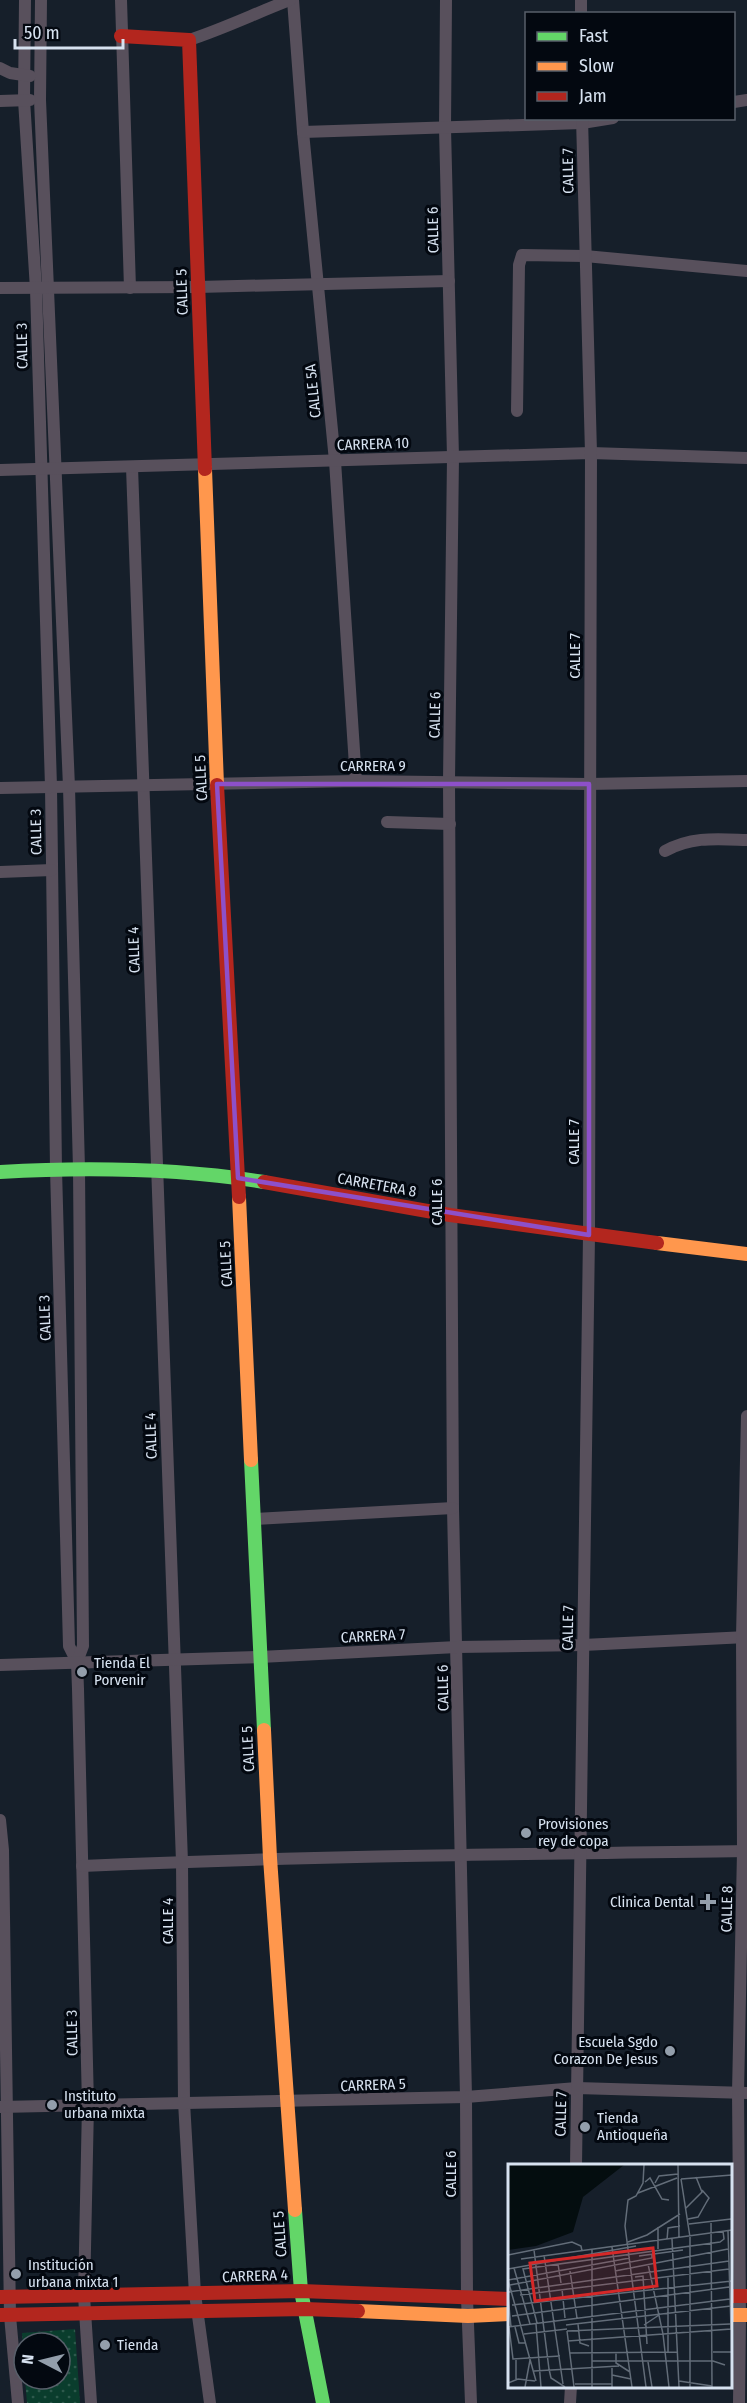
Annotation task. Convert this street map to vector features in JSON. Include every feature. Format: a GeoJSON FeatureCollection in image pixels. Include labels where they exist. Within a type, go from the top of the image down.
{"type":"FeatureCollection","features":[{"type":"Feature","properties":{"kind":"street","name":"CALLE 3"},"geometry":{"type":"LineString","coordinates":[[25,0],[24,100],[56,469],[69,787],[79,1168],[83,1646],[77,1662],[88,2105],[84,2314],[91,2403]]}},
{"type":"Feature","properties":{"kind":"street","name":"CALLE 3"},"geometry":{"type":"LineString","coordinates":[[41,0],[40,469],[51,787],[56,1169],[69,1646],[77,1662]]}},
{"type":"Feature","properties":{"kind":"street"},"geometry":{"type":"LineString","coordinates":[[121,0],[130,288]]}},
{"type":"Feature","properties":{"kind":"street"},"geometry":{"type":"LineString","coordinates":[[121,36],[189,40],[291,0]]}},
{"type":"Feature","properties":{"kind":"street","name":"CALLE 5A"},"geometry":{"type":"LineString","coordinates":[[291,0],[335,461],[356,781]]}},
{"type":"Feature","properties":{"kind":"street","name":"CALLE 6"},"geometry":{"type":"LineString","coordinates":[[446,0],[445,128],[453,457],[449,781],[453,1508],[466,2097],[467,2298],[471,2403]]}},
{"type":"Feature","properties":{"kind":"street","name":"CALLE 5"},"geometry":{"type":"LineString","coordinates":[[189,40],[217,784],[270,1858],[301,2291],[323,2403]]}},
{"type":"Feature","properties":{"kind":"street"},"geometry":{"type":"LineString","coordinates":[[0,68],[24,76],[41,76]]}},
{"type":"Feature","properties":{"kind":"street"},"geometry":{"type":"LineString","coordinates":[[0,101],[40,100]]}},
{"type":"Feature","properties":{"kind":"street"},"geometry":{"type":"LineString","coordinates":[[303,132],[582,121]]}},
{"type":"Feature","properties":{"kind":"street","name":"CALLE 7"},"geometry":{"type":"LineString","coordinates":[[576,2164],[589,1236],[591,453],[582,121]]}},
{"type":"Feature","properties":{"kind":"street"},"geometry":{"type":"LineString","coordinates":[[517,411],[519,258],[522,255],[585,256],[747,271]]}},
{"type":"Feature","properties":{"kind":"street"},"geometry":{"type":"LineString","coordinates":[[0,288],[198,287],[449,281]]}},
{"type":"Feature","properties":{"kind":"street","name":"CARRERA 10"},"geometry":{"type":"LineString","coordinates":[[0,470],[591,453],[747,458]]}},
{"type":"Feature","properties":{"kind":"street","name":"CALLE 4"},"geometry":{"type":"LineString","coordinates":[[132,467],[182,1862],[184,2102],[195,2294],[210,2403]]}},
{"type":"Feature","properties":{"kind":"street","name":"CARRERA 9"},"geometry":{"type":"LineString","coordinates":[[0,788],[356,781],[589,784],[747,781]]}},
{"type":"Feature","properties":{"kind":"street"},"geometry":{"type":"LineString","coordinates":[[387,822],[450,824]]}},
{"type":"Feature","properties":{"kind":"street"},"geometry":{"type":"LineString","coordinates":[[665,851],[677,844],[702,838],[747,840]]}},
{"type":"Feature","properties":{"kind":"street"},"geometry":{"type":"LineString","coordinates":[[0,872],[52,870]]}},
{"type":"Feature","properties":{"kind":"street","name":"CARRETERA 8"},"geometry":{"type":"LineString","coordinates":[[0,1172],[79,1168],[156,1171],[238,1178],[589,1236],[747,1254]]}},
{"type":"Feature","properties":{"kind":"street","name":"CALLE 8"},"geometry":{"type":"LineString","coordinates":[[739,2403],[747,1416]]}},
{"type":"Feature","properties":{"kind":"street"},"geometry":{"type":"LineString","coordinates":[[255,1519],[453,1508]]}},
{"type":"Feature","properties":{"kind":"street","name":"CARRERA 7"},"geometry":{"type":"LineString","coordinates":[[0,1665],[260,1657],[457,1647],[583,1645],[745,1637]]}},
{"type":"Feature","properties":{"kind":"street"},"geometry":{"type":"LineString","coordinates":[[0,1820],[5,2316],[18,2403]]}},
{"type":"Feature","properties":{"kind":"street"},"geometry":{"type":"LineString","coordinates":[[82,1866],[270,1858],[745,1851]]}},
{"type":"Feature","properties":{"kind":"street","name":"CARRERA 5"},"geometry":{"type":"LineString","coordinates":[[4,2107],[466,2097],[577,2088],[743,2093]]}},
{"type":"Feature","properties":{"kind":"street","name":"CARRERA 4"},"geometry":{"type":"LineString","coordinates":[[5,2297],[301,2291],[508,2299]]}},
{"type":"Feature","properties":{"kind":"street"},"geometry":{"type":"LineString","coordinates":[[5,2316],[305,2309],[468,2316],[508,2314]]}},
{"type":"Feature","properties":{"kind":"street"},"geometry":{"type":"LineString","coordinates":[[570,2403],[571,2388]]}},
{"type":"Feature","properties":{"kind":"highlighted area"},"geometry":{"type":"Polygon","coordinates":[[[217,784],[589,784],[589,1235],[238,1178],[217,784]]]}},
{"type":"Feature","properties":{"kind":"green space"},"geometry":{"type":"Polygon","coordinates":[[[75,2329],[80,2403],[27,2403],[26,2391],[72,2391],[72,2331],[48,2331],[75,2329]]]}},
{"type":"Feature","properties":{"kind":"traffic: fast"},"geometry":{"type":"LineString","coordinates":[[0,1172],[66,1169],[165,1171],[264,1182]]}},
{"type":"Feature","properties":{"kind":"traffic: fast"},"geometry":{"type":"LineString","coordinates":[[251,1460],[264,1730]]}},
{"type":"Feature","properties":{"kind":"traffic: fast"},"geometry":{"type":"LineString","coordinates":[[295,2210],[301,2291],[323,2403]]}},
{"type":"Feature","properties":{"kind":"traffic: slow"},"geometry":{"type":"LineString","coordinates":[[205,469],[217,785]]}},
{"type":"Feature","properties":{"kind":"traffic: slow"},"geometry":{"type":"LineString","coordinates":[[239,1197],[251,1460]]}},
{"type":"Feature","properties":{"kind":"traffic: slow"},"geometry":{"type":"LineString","coordinates":[[657,1243],[747,1254]]}},
{"type":"Feature","properties":{"kind":"traffic: slow"},"geometry":{"type":"LineString","coordinates":[[264,1730],[270,1858],[295,2210]]}},
{"type":"Feature","properties":{"kind":"traffic: slow"},"geometry":{"type":"LineString","coordinates":[[358,2311],[468,2316],[508,2314]]}},
{"type":"Feature","properties":{"kind":"traffic: slow"},"geometry":{"type":"LineString","coordinates":[[732,2315],[747,2315]]}},
{"type":"Feature","properties":{"kind":"traffic: jam"},"geometry":{"type":"LineString","coordinates":[[121,36],[189,40],[205,469]]}},
{"type":"Feature","properties":{"kind":"traffic: jam"},"geometry":{"type":"LineString","coordinates":[[217,785],[239,1197]]}},
{"type":"Feature","properties":{"kind":"traffic: jam"},"geometry":{"type":"LineString","coordinates":[[264,1182],[450,1215],[657,1243]]}},
{"type":"Feature","properties":{"kind":"traffic: jam"},"geometry":{"type":"LineString","coordinates":[[0,2297],[301,2291],[508,2299]]}},
{"type":"Feature","properties":{"kind":"traffic: jam"},"geometry":{"type":"LineString","coordinates":[[732,2296],[747,2296]]}},
{"type":"Feature","properties":{"kind":"traffic: jam"},"geometry":{"type":"LineString","coordinates":[[0,2315],[305,2309],[358,2311]]}},
{"type":"Feature","properties":{"kind":"place","name":"Tienda El Porvenir"},"geometry":{"type":"Point","coordinates":[82,1672]}},
{"type":"Feature","properties":{"kind":"place","name":"Provisiones rey de copa"},"geometry":{"type":"Point","coordinates":[526,1833]}},
{"type":"Feature","properties":{"kind":"place","name":"Clinica Dental"},"geometry":{"type":"Point","coordinates":[708,1902]}},
{"type":"Feature","properties":{"kind":"place","name":"Escuela Sgdo Corazon De Jesus"},"geometry":{"type":"Point","coordinates":[670,2051]}},
{"type":"Feature","properties":{"kind":"place","name":"Instituto urbana mixta"},"geometry":{"type":"Point","coordinates":[52,2105]}},
{"type":"Feature","properties":{"kind":"place","name":"Tienda Antioqueña"},"geometry":{"type":"Point","coordinates":[585,2127]}},
{"type":"Feature","properties":{"kind":"place","name":"Institución urbana mixta 1"},"geometry":{"type":"Point","coordinates":[16,2274]}},
{"type":"Feature","properties":{"kind":"place","name":"Tienda"},"geometry":{"type":"Point","coordinates":[105,2345]}}]}
